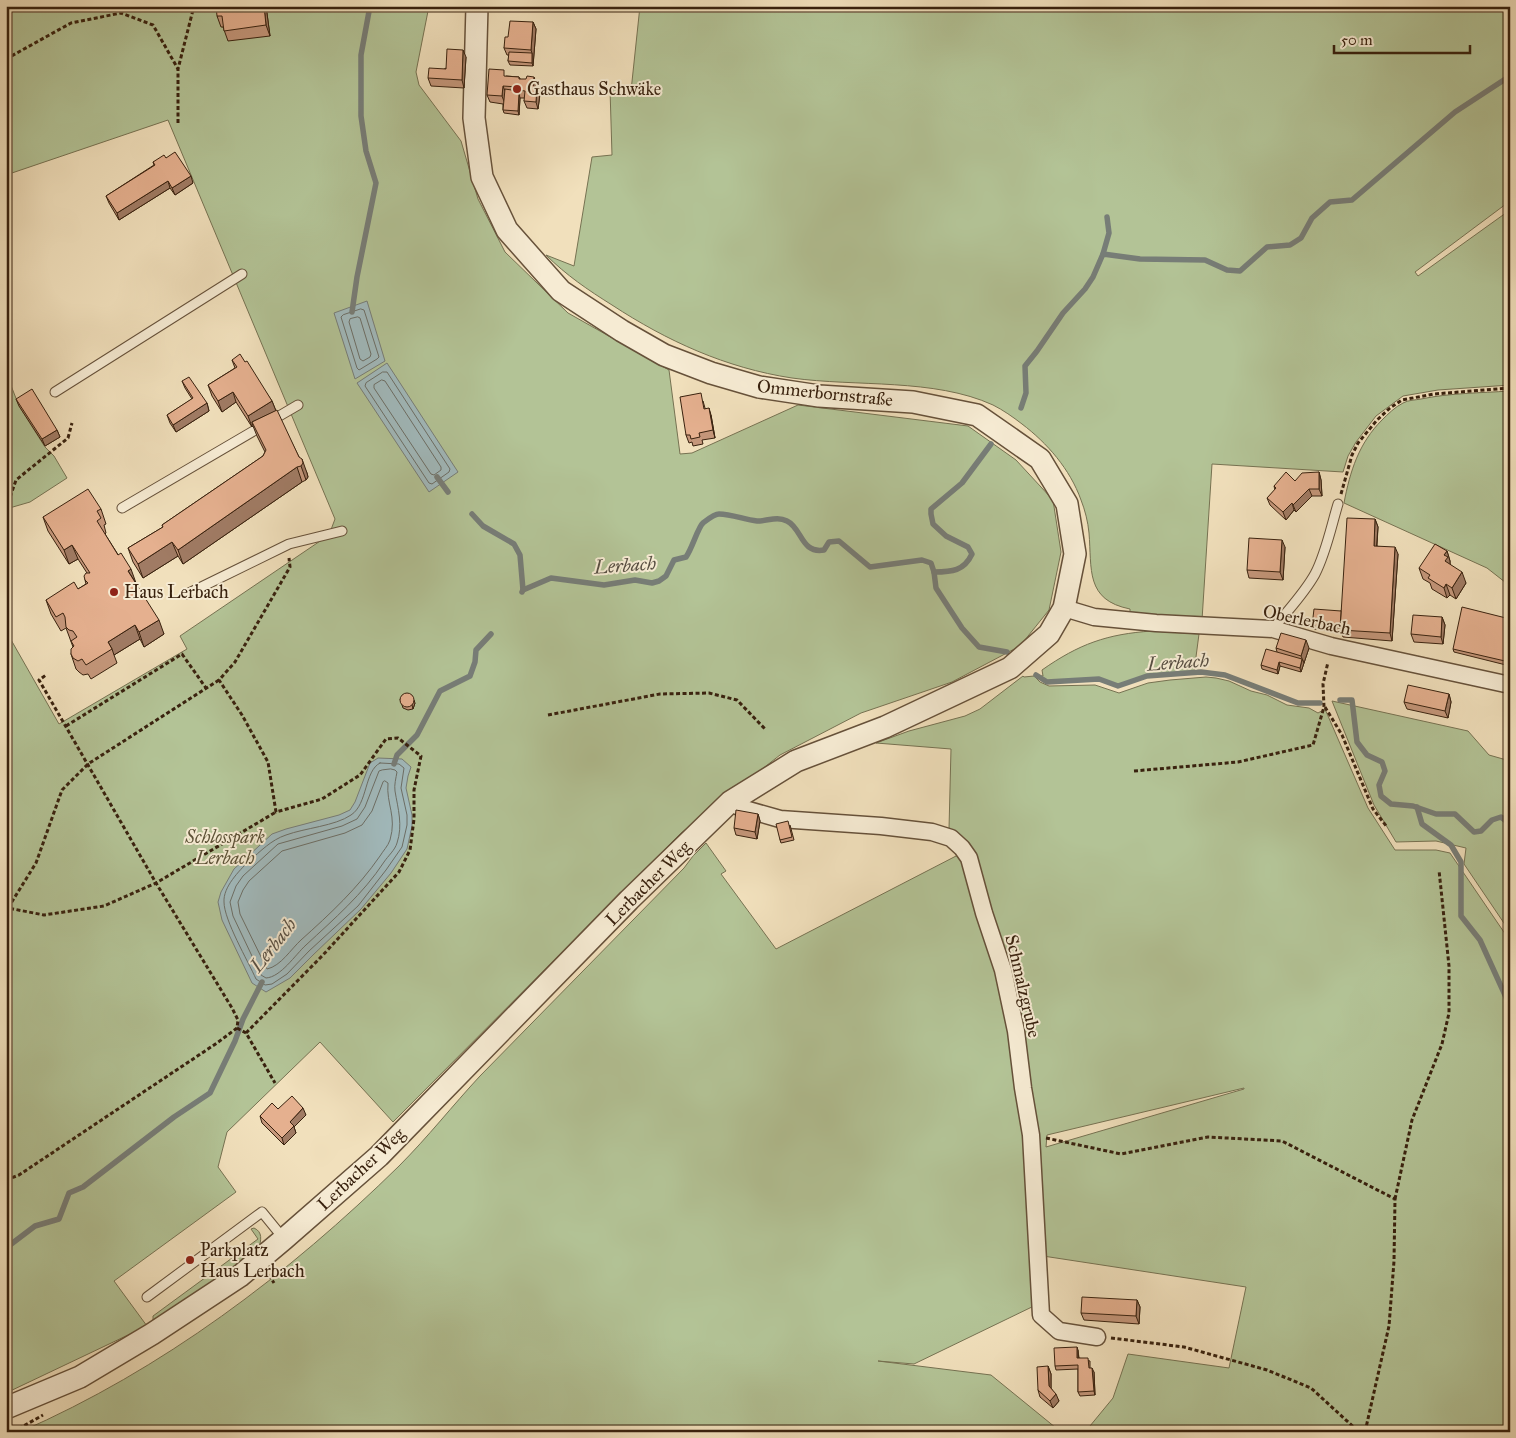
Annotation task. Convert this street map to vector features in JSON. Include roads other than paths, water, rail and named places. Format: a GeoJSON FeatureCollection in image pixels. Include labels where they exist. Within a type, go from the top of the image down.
{"type":"FeatureCollection","features":[{"type":"Feature","properties":{"kind":"street","name":"Ommerbornstraße"},"geometry":{"type":"LineString","coordinates":[[477,6],[474,118],[482,177],[507,230],[561,291],[622,331],[664,355],[711,373],[759,387],[819,396],[913,402],[977,415],[1040,459],[1067,504],[1075,554],[1064,608]]}},
{"type":"Feature","properties":{"kind":"street","name":"Oberlerbach"},"geometry":{"type":"LineString","coordinates":[[1064,608],[1094,617],[1156,623],[1273,629],[1331,646],[1510,685]]}},
{"type":"Feature","properties":{"kind":"street","name":"Lerbacher Weg"},"geometry":{"type":"LineString","coordinates":[[6,1408],[80,1377],[144,1339],[240,1276],[379,1156],[629,900],[730,802],[796,761],[885,727],[1010,668],[1049,634],[1064,608]]}},
{"type":"Feature","properties":{"kind":"street","name":"Schmalzgrube"},"geometry":{"type":"LineString","coordinates":[[730,802],[741,808],[780,819],[881,826],[932,832],[951,838],[969,858],[984,913],[1003,970],[1016,1031],[1031,1135],[1041,1315],[1059,1331],[1097,1336]]}},
{"type":"Feature","properties":{"kind":"lane"},"geometry":{"type":"LineString","coordinates":[[55,392],[242,274]]}},
{"type":"Feature","properties":{"kind":"lane"},"geometry":{"type":"LineString","coordinates":[[122,508],[298,405]]}},
{"type":"Feature","properties":{"kind":"lane"},"geometry":{"type":"LineString","coordinates":[[1273,629],[1305,589],[1315,573],[1338,504]]}},
{"type":"Feature","properties":{"kind":"lane"},"geometry":{"type":"LineString","coordinates":[[187,594],[289,544],[342,531]]}},
{"type":"Feature","properties":{"kind":"lane"},"geometry":{"type":"LineString","coordinates":[[147,1297],[262,1212],[284,1239]]}},
{"type":"Feature","properties":{"kind":"water"},"geometry":{"type":"Polygon","coordinates":[[[367,301],[385,361],[355,379],[334,313],[367,301]]]}},
{"type":"Feature","properties":{"kind":"water"},"geometry":{"type":"Polygon","coordinates":[[[387,363],[458,472],[429,492],[357,383],[387,363]]]}},
{"type":"Feature","properties":{"kind":"water"},"geometry":{"type":"Polygon","coordinates":[[[378,758],[402,759],[411,767],[406,788],[412,815],[412,826],[407,849],[391,873],[361,909],[290,978],[266,992],[252,983],[222,920],[218,902],[221,892],[234,869],[272,834],[339,815],[350,810],[370,763],[378,758]]]}},
{"type":"Feature","properties":{"kind":"waterway"},"geometry":{"type":"LineString","coordinates":[[352,312],[376,183],[366,151],[361,116],[361,55],[370,6]]}},
{"type":"Feature","properties":{"kind":"waterway"},"geometry":{"type":"LineString","coordinates":[[1021,408],[1026,393],[1025,366],[1063,313],[1085,289],[1093,277],[1103,254],[1140,259],[1205,260],[1227,270],[1240,271],[1267,247],[1290,245],[1301,238],[1312,218],[1330,202],[1352,200],[1455,112],[1510,76]]}},
{"type":"Feature","properties":{"kind":"waterway"},"geometry":{"type":"LineString","coordinates":[[1103,254],[1109,233],[1107,217]]}},
{"type":"Feature","properties":{"kind":"waterway"},"geometry":{"type":"LineString","coordinates":[[934,572],[946,572],[957,569],[965,564],[972,554],[968,547],[946,536],[933,524],[931,509],[962,483],[991,444]]}},
{"type":"Feature","properties":{"kind":"waterway"},"geometry":{"type":"LineString","coordinates":[[437,477],[448,492]]}},
{"type":"Feature","properties":{"kind":"waterway"},"geometry":{"type":"LineString","coordinates":[[472,514],[483,526],[514,544],[520,555],[523,590]]}},
{"type":"Feature","properties":{"kind":"waterway","name":"Lerbach"},"geometry":{"type":"LineString","coordinates":[[522,592],[551,578],[604,585],[635,580],[652,583],[666,576],[674,560],[686,557],[701,525],[713,516],[724,514],[757,521],[780,519],[792,524],[811,548],[824,550],[829,542],[839,541],[870,567],[922,560],[931,563],[936,588],[962,628],[979,647],[1007,652]]}},
{"type":"Feature","properties":{"kind":"waterway","name":"Lerbach"},"geometry":{"type":"LineString","coordinates":[[394,764],[397,755],[417,735],[440,691],[470,676],[475,662],[476,650],[491,634]]}},
{"type":"Feature","properties":{"kind":"waterway","name":"Lerbach"},"geometry":{"type":"LineString","coordinates":[[1036,675],[1047,682],[1099,679],[1118,686],[1147,676],[1201,672],[1225,675],[1298,703],[1320,703]]}},
{"type":"Feature","properties":{"kind":"waterway","name":"Lerbach"},"geometry":{"type":"LineString","coordinates":[[1340,700],[1352,700],[1357,742],[1367,755],[1382,762],[1385,771],[1379,785],[1381,796],[1391,804],[1413,806],[1436,814],[1455,814],[1474,832],[1481,831],[1492,820],[1501,817],[1510,824]]}},
{"type":"Feature","properties":{"kind":"waterway"},"geometry":{"type":"LineString","coordinates":[[1417,807],[1422,824],[1451,845],[1461,862],[1461,916],[1480,940],[1510,1006]]}},
{"type":"Feature","properties":{"kind":"waterway","name":"Lerbach"},"geometry":{"type":"LineString","coordinates":[[6,1248],[35,1226],[59,1219],[69,1193],[83,1187],[174,1117],[210,1093],[235,1041],[243,1019],[262,982]]}},
{"type":"Feature","properties":{"kind":"place","name":"Gasthaus Schwäke"},"geometry":{"type":"Point","coordinates":[517,89]}},
{"type":"Feature","properties":{"kind":"place","name":"Haus Lerbach"},"geometry":{"type":"Point","coordinates":[114,592]}},
{"type":"Feature","properties":{"kind":"place","name":"Parkplatz Haus Lerbach"},"geometry":{"type":"Point","coordinates":[190,1260]}},
{"type":"Feature","properties":{"kind":"park label","name":"Schlosspark Lerbach"},"geometry":{"type":"Point","coordinates":[225,848]}}]}
